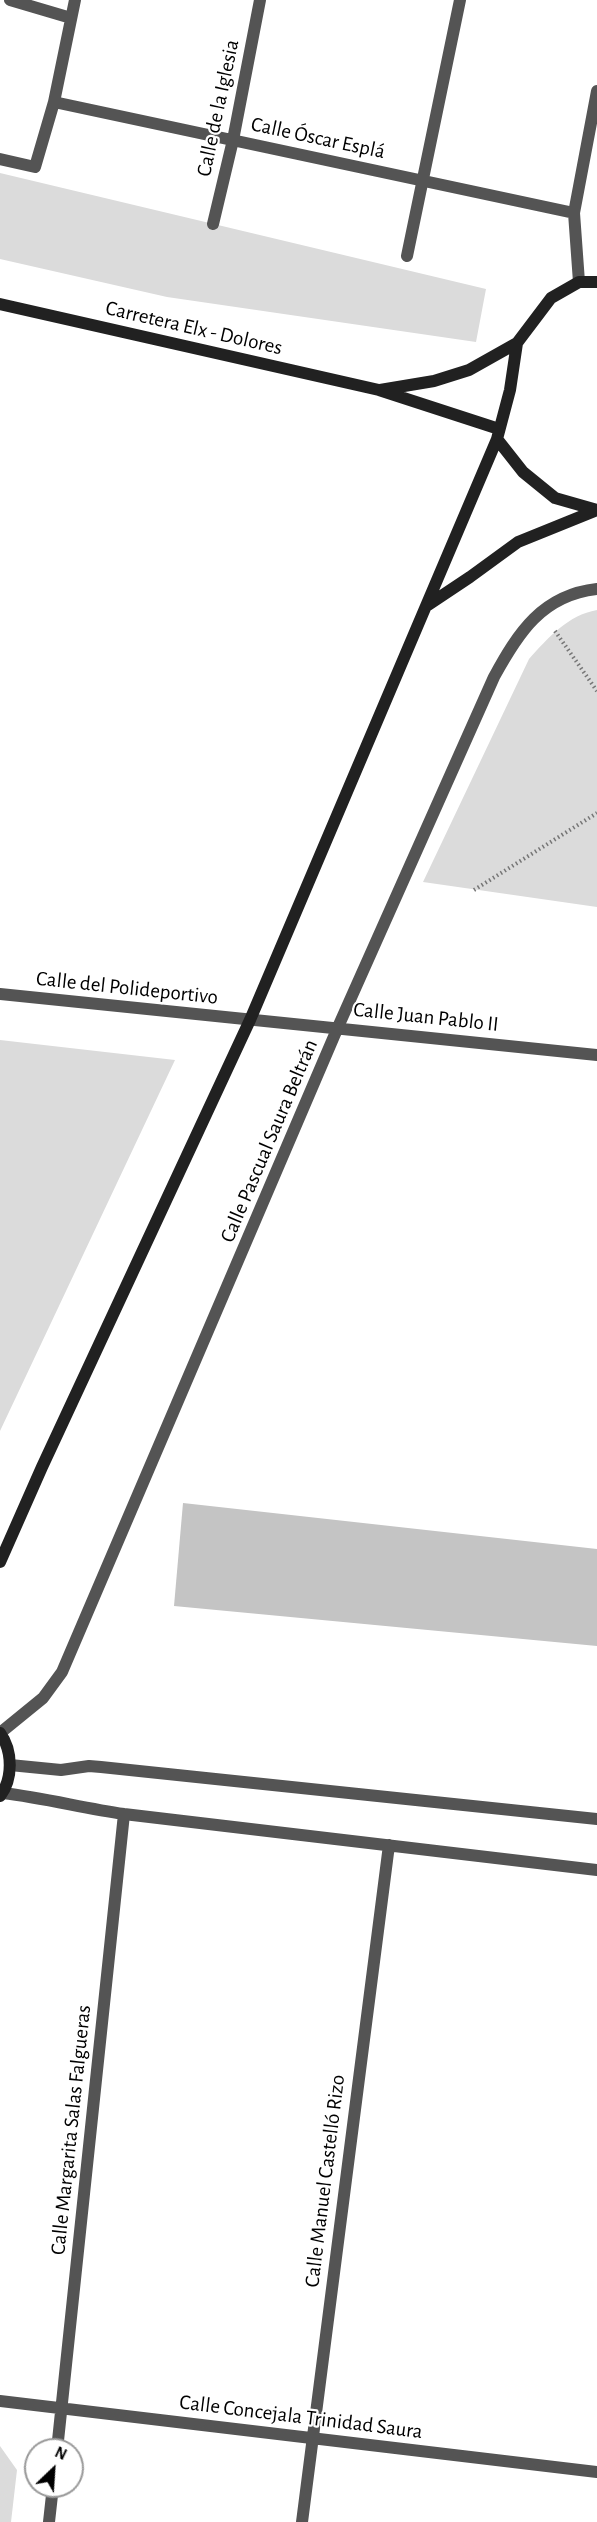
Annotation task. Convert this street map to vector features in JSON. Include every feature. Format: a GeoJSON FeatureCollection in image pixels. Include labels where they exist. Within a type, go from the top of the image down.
{"type":"FeatureCollection","features":[{"type":"Feature","properties":{"kind":"main road"},"geometry":{"type":"LineString","coordinates":[[379,390],[434,381],[469,370],[517,343],[551,298],[579,282],[597,282]]}},
{"type":"Feature","properties":{"kind":"main road","name":"Carretera Elx - Dolores"},"geometry":{"type":"LineString","coordinates":[[0,304],[379,390],[498,434]]}},
{"type":"Feature","properties":{"kind":"main road"},"geometry":{"type":"LineString","coordinates":[[0,1562],[250,1020],[428,605],[498,434],[510,390],[517,343]]}},
{"type":"Feature","properties":{"kind":"main road"},"geometry":{"type":"LineString","coordinates":[[498,434],[523,472],[555,498],[597,510]]}},
{"type":"Feature","properties":{"kind":"main road"},"geometry":{"type":"LineString","coordinates":[[428,605],[518,542],[597,510]]}},
{"type":"Feature","properties":{"kind":"main road"},"geometry":{"type":"LineString","coordinates":[[0,1733],[10,1755],[10,1775],[1,1794]]}},
{"type":"Feature","properties":{"kind":"street"},"geometry":{"type":"LineString","coordinates":[[10,0],[71,18]]}},
{"type":"Feature","properties":{"kind":"street"},"geometry":{"type":"LineString","coordinates":[[0,159],[35,167],[54,102],[75,0]]}},
{"type":"Feature","properties":{"kind":"street","name":"Calle de la Iglesia"},"geometry":{"type":"LineString","coordinates":[[213,224],[233,140],[260,0]]}},
{"type":"Feature","properties":{"kind":"street"},"geometry":{"type":"LineString","coordinates":[[407,256],[459,0]]}},
{"type":"Feature","properties":{"kind":"street"},"geometry":{"type":"LineString","coordinates":[[579,282],[574,213],[597,91]]}},
{"type":"Feature","properties":{"kind":"street","name":"Calle Óscar Esplá"},"geometry":{"type":"LineString","coordinates":[[54,102],[574,213]]}},
{"type":"Feature","properties":{"kind":"street","name":"Calle Pascual Saura Beltrán"},"geometry":{"type":"LineString","coordinates":[[0,1733],[43,1698],[54,1686],[72,1649],[338,1028],[494,678],[512,645],[532,618],[559,600],[585,590],[597,589]]}},
{"type":"Feature","properties":{"kind":"street","name":"Calle del Polideportivo"},"geometry":{"type":"LineString","coordinates":[[0,994],[250,1020]]}},
{"type":"Feature","properties":{"kind":"street","name":"Calle Juan Pablo II"},"geometry":{"type":"LineString","coordinates":[[250,1020],[597,1055]]}},
{"type":"Feature","properties":{"kind":"street"},"geometry":{"type":"LineString","coordinates":[[9,1765],[62,1770],[89,1766],[101,1767],[597,1819]]}},
{"type":"Feature","properties":{"kind":"street"},"geometry":{"type":"LineString","coordinates":[[1,1794],[54,1800],[82,1808],[124,1814],[597,1870]]}},
{"type":"Feature","properties":{"kind":"street","name":"Calle Margarita Salas Falgueras"},"geometry":{"type":"LineString","coordinates":[[58,2438],[124,1814]]}},
{"type":"Feature","properties":{"kind":"street","name":"Calle Manuel Castelló Rizo"},"geometry":{"type":"LineString","coordinates":[[302,2522],[388,1845]]}},
{"type":"Feature","properties":{"kind":"street","name":"Calle Concejala Trinidad Saura"},"geometry":{"type":"LineString","coordinates":[[0,2401],[597,2472]]}},
{"type":"Feature","properties":{"kind":"street"},"geometry":{"type":"LineString","coordinates":[[49,2522],[51,2498]]}},
{"type":"Feature","properties":{"kind":"path"},"geometry":{"type":"LineString","coordinates":[[555,630],[597,692]]}},
{"type":"Feature","properties":{"kind":"path"},"geometry":{"type":"LineString","coordinates":[[474,890],[597,813]]}},
{"type":"Feature","properties":{"kind":"shaded area"},"geometry":{"type":"Polygon","coordinates":[[[0,173],[486,289],[476,342],[167,297],[0,259],[0,173]]]}},
{"type":"Feature","properties":{"kind":"shaded area"},"geometry":{"type":"Polygon","coordinates":[[[597,610],[597,907],[423,882],[529,659],[568,622],[597,610]]]}},
{"type":"Feature","properties":{"kind":"shaded area"},"geometry":{"type":"Polygon","coordinates":[[[0,1040],[175,1060],[0,1431],[0,1040]]]}},
{"type":"Feature","properties":{"kind":"shaded area"},"geometry":{"type":"Polygon","coordinates":[[[0,2446],[17,2470],[11,2522],[0,2522],[0,2446]]]}},
{"type":"Feature","properties":{"kind":"building"},"geometry":{"type":"Polygon","coordinates":[[[183,1503],[597,1549],[597,1646],[174,1606],[183,1503]]]}}]}
